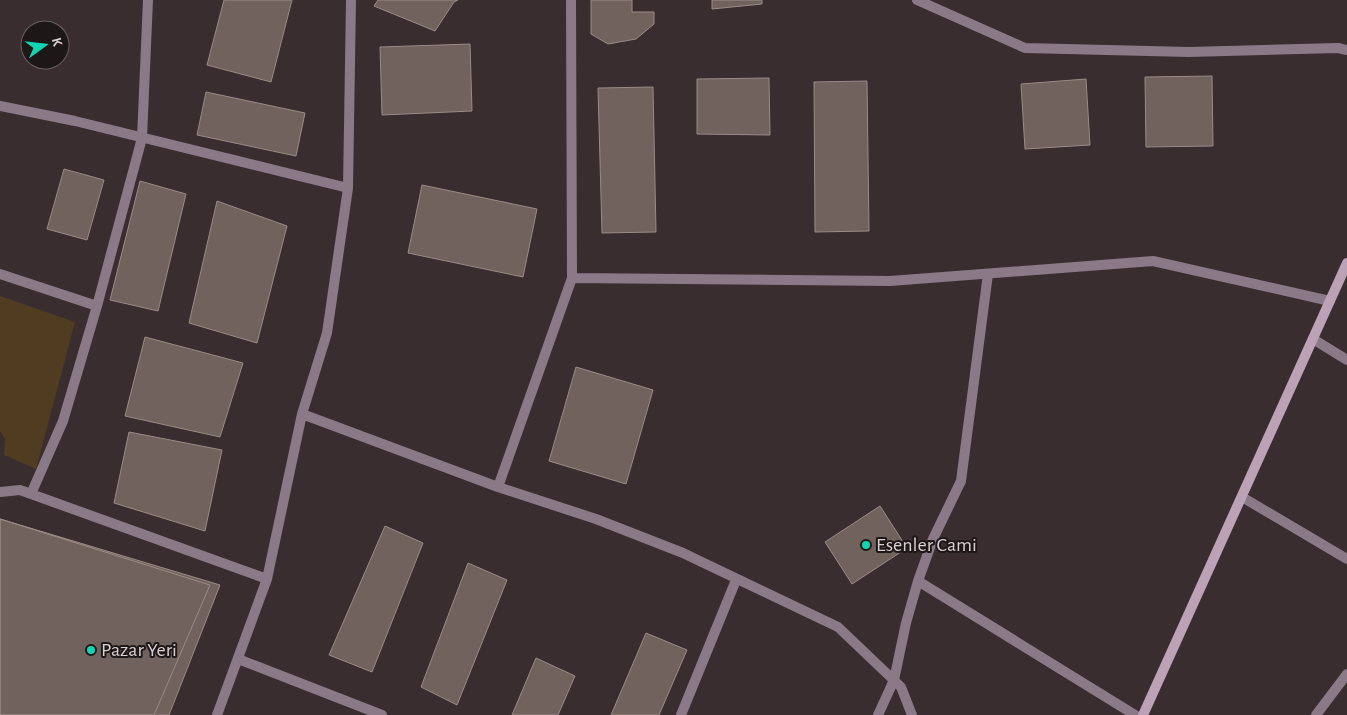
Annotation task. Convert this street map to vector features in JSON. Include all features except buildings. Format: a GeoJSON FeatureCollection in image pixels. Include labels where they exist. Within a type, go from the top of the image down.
{"type":"FeatureCollection","features":[{"type":"Feature","properties":{"kind":"street"},"geometry":{"type":"LineString","coordinates":[[31,494],[63,420],[97,306],[142,138],[148,0]]}},
{"type":"Feature","properties":{"kind":"street"},"geometry":{"type":"LineString","coordinates":[[217,715],[267,579],[302,414],[327,333],[348,188],[351,0]]}},
{"type":"Feature","properties":{"kind":"street"},"geometry":{"type":"LineString","coordinates":[[498,487],[572,278],[571,0]]}},
{"type":"Feature","properties":{"kind":"street"},"geometry":{"type":"LineString","coordinates":[[917,0],[1025,48],[1189,52],[1338,48],[1347,50]]}},
{"type":"Feature","properties":{"kind":"street"},"geometry":{"type":"LineString","coordinates":[[0,106],[75,122],[348,188]]}},
{"type":"Feature","properties":{"kind":"street"},"geometry":{"type":"LineString","coordinates":[[572,278],[890,281],[1153,262],[1330,301]]}},
{"type":"Feature","properties":{"kind":"street"},"geometry":{"type":"LineString","coordinates":[[1143,715],[1347,263]]}},
{"type":"Feature","properties":{"kind":"street"},"geometry":{"type":"LineString","coordinates":[[0,274],[97,306]]}},
{"type":"Feature","properties":{"kind":"street"},"geometry":{"type":"LineString","coordinates":[[878,715],[894,680],[906,623],[918,581],[933,539],[961,481],[988,274]]}},
{"type":"Feature","properties":{"kind":"street"},"geometry":{"type":"LineString","coordinates":[[1312,340],[1347,360]]}},
{"type":"Feature","properties":{"kind":"street"},"geometry":{"type":"LineString","coordinates":[[302,414],[498,487],[596,519],[674,550],[838,627],[901,687],[912,715]]}},
{"type":"Feature","properties":{"kind":"street"},"geometry":{"type":"LineString","coordinates":[[0,492],[20,490],[267,579]]}},
{"type":"Feature","properties":{"kind":"street"},"geometry":{"type":"LineString","coordinates":[[1242,497],[1347,559]]}},
{"type":"Feature","properties":{"kind":"street"},"geometry":{"type":"LineString","coordinates":[[681,715],[736,580]]}},
{"type":"Feature","properties":{"kind":"street"},"geometry":{"type":"LineString","coordinates":[[918,581],[1135,715]]}},
{"type":"Feature","properties":{"kind":"street"},"geometry":{"type":"LineString","coordinates":[[238,659],[382,715]]}},
{"type":"Feature","properties":{"kind":"street"},"geometry":{"type":"LineString","coordinates":[[1316,715],[1347,674]]}},
{"type":"Feature","properties":{"kind":"shaded area"},"geometry":{"type":"Polygon","coordinates":[[[0,296],[75,322],[36,469],[4,455],[5,439],[0,431],[0,296]]]}},
{"type":"Feature","properties":{"kind":"place","name":"Esenler Cami"},"geometry":{"type":"Point","coordinates":[866,545]}},
{"type":"Feature","properties":{"kind":"place","name":"Pazar Yeri"},"geometry":{"type":"Point","coordinates":[91,650]}}]}
